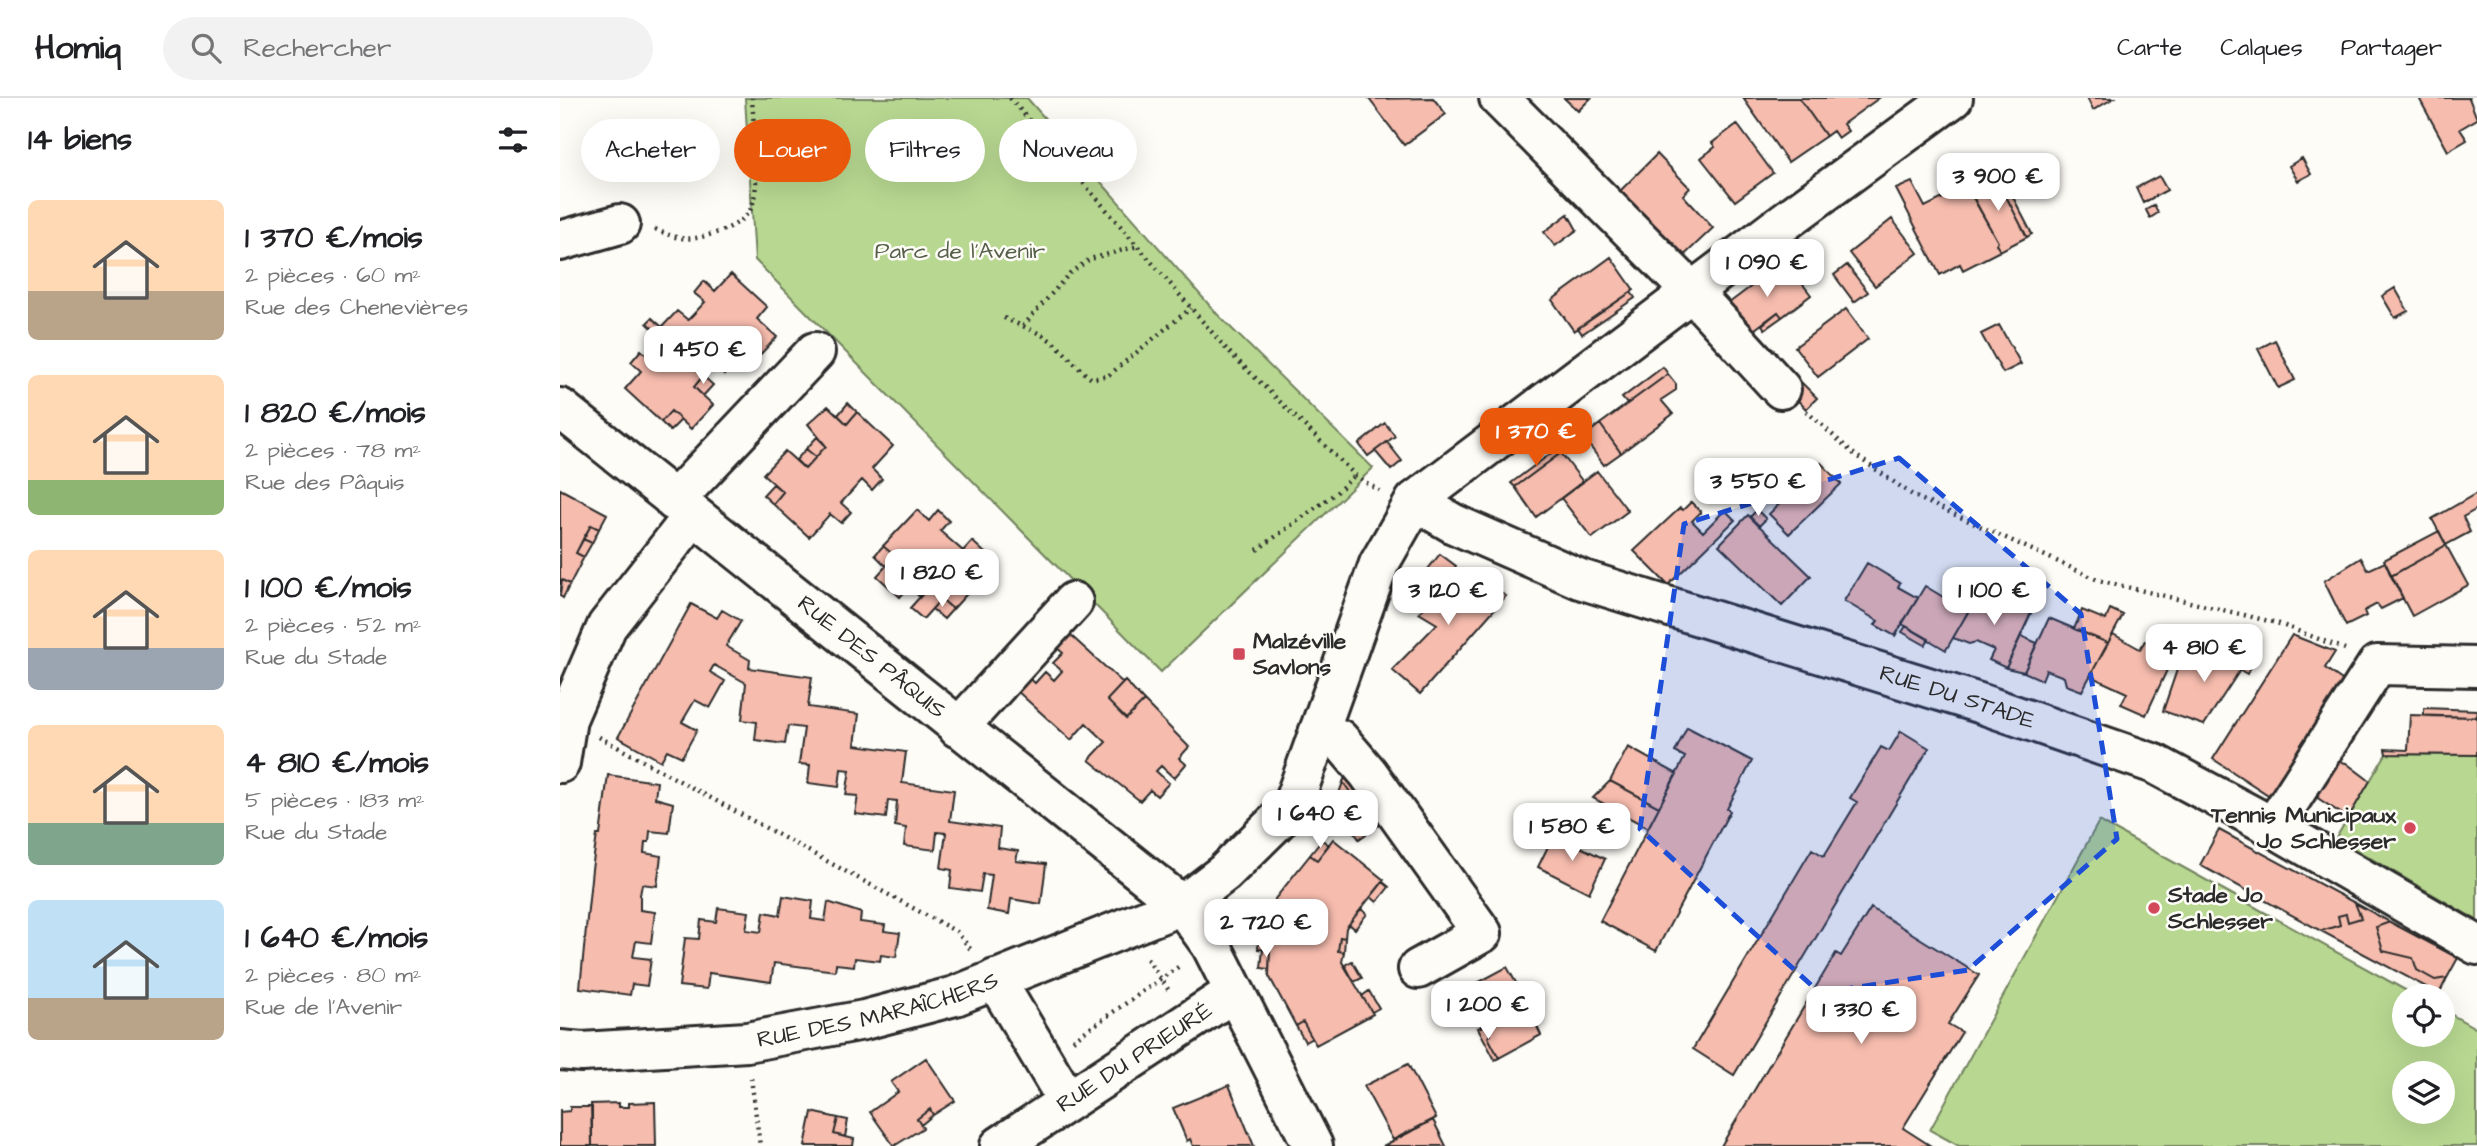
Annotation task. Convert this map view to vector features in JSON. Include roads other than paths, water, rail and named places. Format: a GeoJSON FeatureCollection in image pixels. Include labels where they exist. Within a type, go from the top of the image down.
{"type":"FeatureCollection","features":[{"type":"Feature","properties":{"kind":"street"},"geometry":{"type":"LineString","coordinates":[[1499,98],[1692,292],[1781,389]]}},
{"type":"Feature","properties":{"kind":"street"},"geometry":{"type":"LineString","coordinates":[[1412,506],[1692,292],[1953,98]]}},
{"type":"Feature","properties":{"kind":"street"},"geometry":{"type":"LineString","coordinates":[[560,241],[620,224]]}},
{"type":"Feature","properties":{"kind":"street"},"geometry":{"type":"LineString","coordinates":[[560,763],[567,719],[607,626],[683,509],[815,352]]}},
{"type":"Feature","properties":{"kind":"street","name":"RUE DES PÂQUIS"},"geometry":{"type":"LineString","coordinates":[[560,408],[683,509],[1182,905],[1211,945],[1313,1146]]}},
{"type":"Feature","properties":{"kind":"street","name":"RUE DES MARAÎCHERS"},"geometry":{"type":"LineString","coordinates":[[560,1050],[582,1052],[747,1042],[864,1020],[955,996],[1182,905],[1224,873],[1294,801],[1380,564],[1412,506]]}},
{"type":"Feature","properties":{"kind":"street","name":"RUE DU STADE"},"geometry":{"type":"LineString","coordinates":[[1412,506],[1580,579],[1979,703],[2155,764],[2273,827],[2477,945]]}},
{"type":"Feature","properties":{"kind":"street"},"geometry":{"type":"LineString","coordinates":[[958,728],[1073,602]]}},
{"type":"Feature","properties":{"kind":"street"},"geometry":{"type":"LineString","coordinates":[[2273,827],[2377,665],[2477,667]]}},
{"type":"Feature","properties":{"kind":"street"},"geometry":{"type":"LineString","coordinates":[[1320,731],[1339,738],[1368,773],[1482,933],[1418,969]]}},
{"type":"Feature","properties":{"kind":"street"},"geometry":{"type":"LineString","coordinates":[[995,979],[1067,1100]]}},
{"type":"Feature","properties":{"kind":"street","name":"RUE DU PRIEURÉ"},"geometry":{"type":"LineString","coordinates":[[1000,1146],[1234,992]]}},
{"type":"Feature","properties":{"kind":"place","name":"Malzéville Savlons"},"geometry":{"type":"Point","coordinates":[1239,654]}},
{"type":"Feature","properties":{"kind":"place","name":"Tennis Municipaux Jo Schlesser"},"geometry":{"type":"Point","coordinates":[2410,828]}},
{"type":"Feature","properties":{"kind":"place","name":"Stade Jo Schlesser"},"geometry":{"type":"Point","coordinates":[2154,908]}},
{"type":"Feature","properties":{"kind":"park label","name":"Parc de l’Avenir"},"geometry":{"type":"Point","coordinates":[960,251]}}]}
